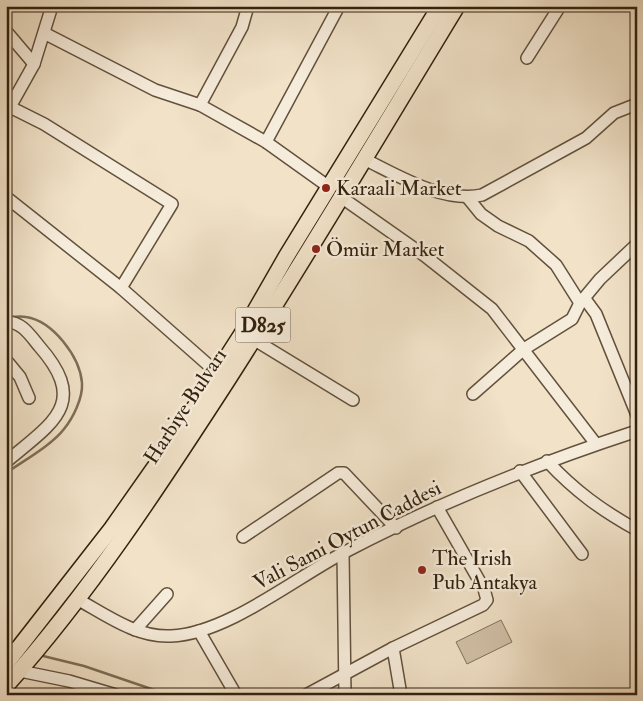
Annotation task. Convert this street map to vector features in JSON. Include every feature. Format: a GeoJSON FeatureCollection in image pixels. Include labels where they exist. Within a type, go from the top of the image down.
{"type":"FeatureCollection","features":[{"type":"Feature","properties":{"kind":"main road","name":"Harbiye Bulvarı"},"geometry":{"type":"LineString","coordinates":[[248,336],[329,187],[440,6]]}},
{"type":"Feature","properties":{"kind":"main road","name":"Harbiye Bulvarı"},"geometry":{"type":"LineString","coordinates":[[10,666],[51,633],[168,473],[222,377],[341,197],[457,6]]}},
{"type":"Feature","properties":{"kind":"main road","name":"Harbiye Bulvarı"},"geometry":{"type":"LineString","coordinates":[[6,686],[10,666],[36,627],[112,528],[222,377]]}},
{"type":"Feature","properties":{"kind":"street"},"geometry":{"type":"LineString","coordinates":[[52,6],[34,64],[8,110],[44,124],[172,204],[121,288]]}},
{"type":"Feature","properties":{"kind":"street"},"geometry":{"type":"LineString","coordinates":[[200,105],[242,27],[248,6]]}},
{"type":"Feature","properties":{"kind":"street"},"geometry":{"type":"LineString","coordinates":[[266,142],[339,6]]}},
{"type":"Feature","properties":{"kind":"street"},"geometry":{"type":"LineString","coordinates":[[527,58],[560,6]]}},
{"type":"Feature","properties":{"kind":"street"},"geometry":{"type":"LineString","coordinates":[[6,31],[34,64]]}},
{"type":"Feature","properties":{"kind":"street"},"geometry":{"type":"LineString","coordinates":[[44,33],[155,90],[200,105],[266,142],[329,187]]}},
{"type":"Feature","properties":{"kind":"street"},"geometry":{"type":"LineString","coordinates":[[364,159],[439,192],[468,198],[482,195],[586,138],[614,113],[637,104]]}},
{"type":"Feature","properties":{"kind":"street"},"geometry":{"type":"LineString","coordinates":[[6,197],[121,288],[222,377]]}},
{"type":"Feature","properties":{"kind":"street"},"geometry":{"type":"LineString","coordinates":[[341,197],[425,256],[492,309],[596,444]]}},
{"type":"Feature","properties":{"kind":"street"},"geometry":{"type":"LineString","coordinates":[[468,198],[486,218],[498,226],[530,240],[556,265],[583,301],[596,314],[637,415]]}},
{"type":"Feature","properties":{"kind":"street"},"geometry":{"type":"LineString","coordinates":[[473,394],[524,349],[572,319],[600,278],[637,244]]}},
{"type":"Feature","properties":{"kind":"street"},"geometry":{"type":"LineString","coordinates":[[6,322],[20,325],[46,353],[59,373],[64,393],[64,403],[57,417],[6,462]]}},
{"type":"Feature","properties":{"kind":"street"},"geometry":{"type":"LineString","coordinates":[[248,336],[353,400]]}},
{"type":"Feature","properties":{"kind":"street"},"geometry":{"type":"LineString","coordinates":[[6,360],[20,377],[30,398]]}},
{"type":"Feature","properties":{"kind":"street","name":"Vali Sami Oytun Caddesi"},"geometry":{"type":"LineString","coordinates":[[77,599],[135,630],[161,636],[199,631],[233,617],[343,553],[438,507],[520,471],[637,431]]}},
{"type":"Feature","properties":{"kind":"street"},"geometry":{"type":"LineString","coordinates":[[548,461],[572,487],[590,501],[637,530]]}},
{"type":"Feature","properties":{"kind":"street"},"geometry":{"type":"LineString","coordinates":[[520,471],[582,554]]}},
{"type":"Feature","properties":{"kind":"street"},"geometry":{"type":"LineString","coordinates":[[243,537],[338,472],[344,473],[396,528]]}},
{"type":"Feature","properties":{"kind":"street"},"geometry":{"type":"LineString","coordinates":[[306,695],[345,672],[483,605],[487,600],[484,589],[438,507]]}},
{"type":"Feature","properties":{"kind":"street"},"geometry":{"type":"LineString","coordinates":[[343,553],[345,695]]}},
{"type":"Feature","properties":{"kind":"street"},"geometry":{"type":"LineString","coordinates":[[135,630],[167,594]]}},
{"type":"Feature","properties":{"kind":"street"},"geometry":{"type":"LineString","coordinates":[[199,631],[236,695]]}},
{"type":"Feature","properties":{"kind":"street"},"geometry":{"type":"LineString","coordinates":[[393,648],[401,695]]}},
{"type":"Feature","properties":{"kind":"street"},"geometry":{"type":"LineString","coordinates":[[10,666],[68,680],[116,695]]}},
{"type":"Feature","properties":{"kind":"shaded area"},"geometry":{"type":"Polygon","coordinates":[[[501,620],[512,642],[467,664],[456,642],[501,620]]]}},
{"type":"Feature","properties":{"kind":"waterway"},"geometry":{"type":"LineString","coordinates":[[6,473],[45,447],[59,435],[74,414],[82,389],[80,373],[76,362],[71,352],[55,333],[46,325],[36,320],[24,317],[10,317]]}},
{"type":"Feature","properties":{"kind":"waterway"},"geometry":{"type":"LineString","coordinates":[[39,655],[84,666],[169,695]]}},
{"type":"Feature","properties":{"kind":"place","name":"Karaali Market"},"geometry":{"type":"Point","coordinates":[326,188]}},
{"type":"Feature","properties":{"kind":"place","name":"Ömür Market"},"geometry":{"type":"Point","coordinates":[316,249]}},
{"type":"Feature","properties":{"kind":"place","name":"The Irish Pub Antakya"},"geometry":{"type":"Point","coordinates":[422,570]}}]}
